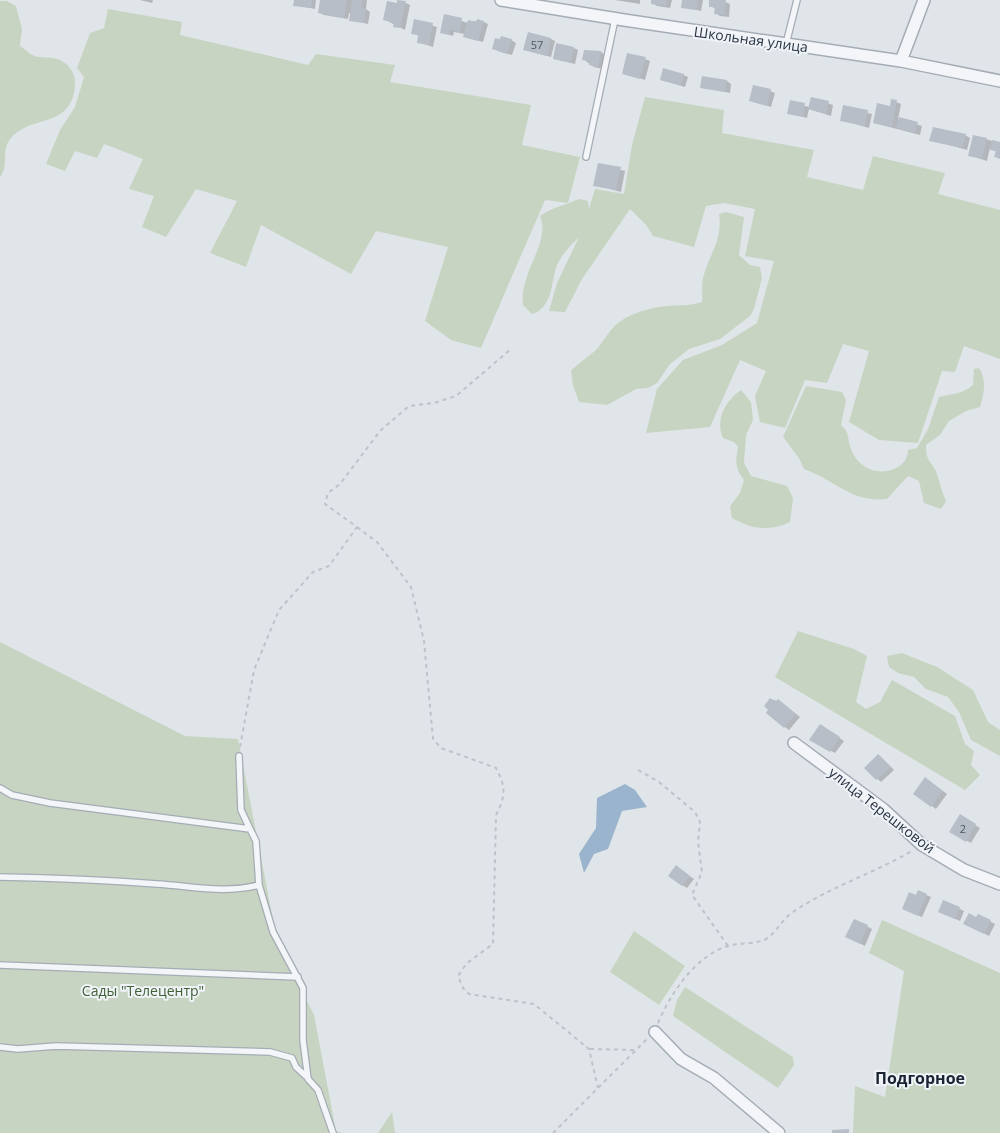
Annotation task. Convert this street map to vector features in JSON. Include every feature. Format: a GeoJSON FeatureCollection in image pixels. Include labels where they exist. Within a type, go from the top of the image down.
{"type":"FeatureCollection","features":[{"type":"Feature","properties":{"kind":"street","name":"Школьная улица"},"geometry":{"type":"LineString","coordinates":[[501,0],[615,19],[901,61],[1000,81]]}},
{"type":"Feature","properties":{"kind":"street"},"geometry":{"type":"LineString","coordinates":[[901,61],[924,0]]}},
{"type":"Feature","properties":{"kind":"street","name":"улица Терешковой"},"geometry":{"type":"LineString","coordinates":[[794,743],[883,809],[922,845],[964,870],[1000,884]]}},
{"type":"Feature","properties":{"kind":"street"},"geometry":{"type":"LineString","coordinates":[[655,1032],[681,1059],[714,1078],[780,1133]]}},
{"type":"Feature","properties":{"kind":"lane"},"geometry":{"type":"LineString","coordinates":[[786,44],[797,0]]}},
{"type":"Feature","properties":{"kind":"lane"},"geometry":{"type":"LineString","coordinates":[[586,157],[615,19]]}},
{"type":"Feature","properties":{"kind":"lane"},"geometry":{"type":"LineString","coordinates":[[239,756],[241,810],[256,841],[259,885],[273,932],[303,988],[303,1040],[308,1079]]}},
{"type":"Feature","properties":{"kind":"lane"},"geometry":{"type":"LineString","coordinates":[[0,788],[12,795],[50,803],[250,829]]}},
{"type":"Feature","properties":{"kind":"lane"},"geometry":{"type":"LineString","coordinates":[[0,877],[88,879],[217,890],[239,890],[259,885]]}},
{"type":"Feature","properties":{"kind":"lane"},"geometry":{"type":"LineString","coordinates":[[0,965],[298,977]]}},
{"type":"Feature","properties":{"kind":"lane"},"geometry":{"type":"LineString","coordinates":[[0,1047],[18,1049],[56,1046],[270,1052],[292,1058],[296,1067],[322,1098],[334,1133]]}},
{"type":"Feature","properties":{"kind":"path"},"geometry":{"type":"LineString","coordinates":[[511,349],[456,396],[434,403],[409,406],[380,431],[340,484],[328,493],[325,504],[377,542],[411,587],[424,641],[433,739],[442,748],[496,768],[503,780],[505,799],[496,815],[493,944],[467,963],[458,976],[463,988],[469,994],[534,1004],[589,1049],[598,1088]]}},
{"type":"Feature","properties":{"kind":"path"},"geometry":{"type":"LineString","coordinates":[[239,756],[244,716],[254,670],[279,610],[313,572],[329,566],[356,527]]}},
{"type":"Feature","properties":{"kind":"path"},"geometry":{"type":"LineString","coordinates":[[638,770],[659,782],[695,812],[700,822],[698,842],[702,872],[692,896],[729,946]]}},
{"type":"Feature","properties":{"kind":"path"},"geometry":{"type":"LineString","coordinates":[[553,1133],[655,1032],[664,1008],[684,979],[708,956],[729,946],[756,942],[767,938],[792,912],[922,845]]}},
{"type":"Feature","properties":{"kind":"path"},"geometry":{"type":"LineString","coordinates":[[589,1049],[635,1050]]}},
{"type":"Feature","properties":{"kind":"green space"},"geometry":{"type":"Polygon","coordinates":[[[0,1],[7,1],[16,6],[22,29],[20,46],[32,55],[61,60],[73,73],[75,86],[72,100],[59,115],[29,126],[11,138],[6,147],[4,168],[0,177],[0,1]]]}},
{"type":"Feature","properties":{"kind":"green space"},"geometry":{"type":"Polygon","coordinates":[[[108,9],[182,22],[180,35],[308,65],[316,54],[395,65],[390,82],[531,105],[522,145],[580,157],[568,203],[545,200],[481,348],[451,340],[425,321],[448,247],[376,231],[351,274],[261,225],[246,267],[210,253],[237,201],[196,189],[166,237],[142,227],[154,196],[129,189],[143,159],[104,144],[97,158],[75,151],[65,171],[46,164],[60,130],[75,107],[84,77],[77,68],[90,33],[104,28],[108,9]]]}},
{"type":"Feature","properties":{"kind":"green space"},"geometry":{"type":"Polygon","coordinates":[[[645,97],[724,110],[722,133],[814,150],[807,177],[863,190],[873,156],[945,173],[938,194],[1000,210],[1000,359],[964,346],[955,372],[942,371],[918,443],[879,440],[849,422],[869,351],[843,344],[827,383],[805,380],[785,428],[760,422],[755,396],[766,371],[740,360],[710,427],[646,433],[657,389],[683,360],[722,345],[757,323],[774,261],[745,256],[755,209],[724,203],[706,206],[694,247],[653,236],[647,226],[630,209],[582,279],[565,312],[549,311],[557,283],[579,237],[560,259],[550,295],[543,307],[532,314],[523,305],[526,281],[541,237],[542,226],[540,216],[554,208],[579,199],[588,201],[589,209],[595,189],[624,194],[632,145],[645,97]]]}},
{"type":"Feature","properties":{"kind":"green space"},"geometry":{"type":"Polygon","coordinates":[[[726,212],[744,217],[739,255],[750,265],[760,267],[762,278],[754,309],[750,316],[720,339],[689,349],[670,364],[657,383],[648,388],[636,389],[607,405],[579,402],[573,385],[571,371],[597,349],[616,325],[633,314],[646,310],[702,302],[703,278],[719,232],[719,214],[726,212]]]}},
{"type":"Feature","properties":{"kind":"green space"},"geometry":{"type":"Polygon","coordinates":[[[979,368],[984,382],[984,392],[980,407],[966,411],[949,421],[940,435],[926,445],[928,459],[937,474],[946,501],[941,509],[924,503],[919,481],[908,476],[887,499],[863,498],[844,490],[804,469],[799,458],[783,437],[806,386],[842,392],[846,400],[841,425],[847,433],[854,456],[869,469],[882,472],[889,471],[903,463],[908,450],[917,448],[928,429],[939,397],[969,388],[973,385],[974,369],[979,368]]]}},
{"type":"Feature","properties":{"kind":"green space"},"geometry":{"type":"Polygon","coordinates":[[[741,390],[751,402],[753,420],[746,435],[744,463],[751,476],[787,486],[793,498],[790,522],[783,525],[768,528],[753,527],[732,518],[730,506],[740,493],[744,480],[736,464],[738,447],[734,442],[723,438],[720,424],[726,405],[741,390]]]}},
{"type":"Feature","properties":{"kind":"green space"},"geometry":{"type":"Polygon","coordinates":[[[798,631],[854,649],[867,656],[856,702],[866,709],[880,702],[892,680],[955,716],[965,744],[974,751],[971,765],[980,775],[965,790],[775,677],[798,631]]]}},
{"type":"Feature","properties":{"kind":"green space","name":"Сады \"Телецентр\""},"geometry":{"type":"Polygon","coordinates":[[[0,642],[185,736],[238,739],[277,940],[314,1015],[336,1131],[342,1133],[0,1133],[0,642]]]}},
{"type":"Feature","properties":{"kind":"green space"},"geometry":{"type":"Polygon","coordinates":[[[902,653],[937,667],[973,690],[988,722],[1000,730],[1000,756],[971,740],[959,712],[948,697],[926,689],[914,677],[898,673],[889,667],[887,656],[902,653]]]}},
{"type":"Feature","properties":{"kind":"green space"},"geometry":{"type":"Polygon","coordinates":[[[882,920],[1000,973],[1000,1133],[853,1133],[855,1086],[885,1097],[904,971],[869,953],[882,920]]]}},
{"type":"Feature","properties":{"kind":"green space"},"geometry":{"type":"Polygon","coordinates":[[[634,931],[685,966],[659,1005],[610,972],[634,931]]]}},
{"type":"Feature","properties":{"kind":"green space"},"geometry":{"type":"Polygon","coordinates":[[[685,987],[793,1057],[794,1065],[778,1088],[673,1016],[677,1000],[685,987]]]}},
{"type":"Feature","properties":{"kind":"green space"},"geometry":{"type":"Polygon","coordinates":[[[392,1112],[395,1133],[378,1133],[392,1112]]]}},
{"type":"Feature","properties":{"kind":"water"},"geometry":{"type":"Polygon","coordinates":[[[625,784],[635,790],[647,807],[622,811],[608,849],[594,854],[584,873],[579,854],[596,828],[597,798],[625,784]]]}},
{"type":"Feature","properties":{"kind":"building"},"geometry":{"type":"Polygon","coordinates":[[[294,0],[312,0],[311,8],[293,6],[294,0]]]}},
{"type":"Feature","properties":{"kind":"building"},"geometry":{"type":"Polygon","coordinates":[[[320,0],[347,0],[344,18],[318,13],[320,0]]]}},
{"type":"Feature","properties":{"kind":"building"},"geometry":{"type":"Polygon","coordinates":[[[352,0],[363,0],[361,7],[366,8],[364,23],[349,21],[352,0]]]}},
{"type":"Feature","properties":{"kind":"building"},"geometry":{"type":"Polygon","coordinates":[[[397,0],[406,1],[400,28],[393,27],[394,23],[383,20],[387,1],[397,3],[397,0]]]}},
{"type":"Feature","properties":{"kind":"building"},"geometry":{"type":"Polygon","coordinates":[[[651,0],[667,0],[666,6],[651,4],[651,0]]]}},
{"type":"Feature","properties":{"kind":"building"},"geometry":{"type":"Polygon","coordinates":[[[682,0],[698,0],[697,10],[681,8],[682,0]]]}},
{"type":"Feature","properties":{"kind":"building"},"geometry":{"type":"Polygon","coordinates":[[[709,0],[726,0],[725,15],[714,14],[715,7],[709,7],[709,0]]]}},
{"type":"Feature","properties":{"kind":"building"},"geometry":{"type":"Polygon","coordinates":[[[444,14],[462,18],[460,32],[450,30],[449,35],[440,33],[444,14]]]}},
{"type":"Feature","properties":{"kind":"building"},"geometry":{"type":"Polygon","coordinates":[[[414,19],[433,23],[429,45],[417,43],[418,35],[411,34],[414,19]]]}},
{"type":"Feature","properties":{"kind":"building"},"geometry":{"type":"Polygon","coordinates":[[[477,19],[484,21],[478,41],[463,37],[468,20],[476,22],[477,19]]]}},
{"type":"Feature","properties":{"kind":"building"},"geometry":{"type":"Polygon","coordinates":[[[528,32],[551,38],[547,56],[523,50],[528,32]]]}},
{"type":"Feature","properties":{"kind":"building"},"geometry":{"type":"Polygon","coordinates":[[[501,36],[512,39],[507,54],[492,49],[495,38],[500,39],[501,36]]]}},
{"type":"Feature","properties":{"kind":"building"},"geometry":{"type":"Polygon","coordinates":[[[556,43],[574,47],[571,63],[553,59],[556,43]]]}},
{"type":"Feature","properties":{"kind":"building"},"geometry":{"type":"Polygon","coordinates":[[[584,50],[601,51],[598,67],[589,65],[589,61],[582,60],[584,50]]]}},
{"type":"Feature","properties":{"kind":"building"},"geometry":{"type":"Polygon","coordinates":[[[627,53],[646,57],[640,79],[622,74],[627,53]]]}},
{"type":"Feature","properties":{"kind":"building"},"geometry":{"type":"Polygon","coordinates":[[[663,68],[684,74],[681,85],[660,80],[663,68]]]}},
{"type":"Feature","properties":{"kind":"building"},"geometry":{"type":"Polygon","coordinates":[[[702,76],[727,80],[725,92],[700,88],[702,76]]]}},
{"type":"Feature","properties":{"kind":"building"},"geometry":{"type":"Polygon","coordinates":[[[753,85],[771,89],[767,106],[749,101],[753,85]]]}},
{"type":"Feature","properties":{"kind":"building"},"geometry":{"type":"Polygon","coordinates":[[[811,97],[829,101],[826,114],[808,109],[811,97]]]}},
{"type":"Feature","properties":{"kind":"building"},"geometry":{"type":"Polygon","coordinates":[[[891,99],[897,100],[892,127],[873,123],[877,103],[890,106],[891,99]]]}},
{"type":"Feature","properties":{"kind":"building"},"geometry":{"type":"Polygon","coordinates":[[[790,100],[805,103],[803,117],[787,114],[790,100]]]}},
{"type":"Feature","properties":{"kind":"building"},"geometry":{"type":"Polygon","coordinates":[[[843,105],[868,110],[865,126],[840,121],[843,105]]]}},
{"type":"Feature","properties":{"kind":"building"},"geometry":{"type":"Polygon","coordinates":[[[899,117],[918,122],[915,133],[896,128],[899,117]]]}},
{"type":"Feature","properties":{"kind":"building"},"geometry":{"type":"Polygon","coordinates":[[[933,127],[966,134],[962,148],[929,141],[933,127]]]}},
{"type":"Feature","properties":{"kind":"building"},"geometry":{"type":"Polygon","coordinates":[[[973,135],[987,138],[982,159],[968,156],[973,135]]]}},
{"type":"Feature","properties":{"kind":"building"},"geometry":{"type":"Polygon","coordinates":[[[992,140],[1000,142],[1000,158],[994,157],[996,151],[990,150],[992,140]]]}},
{"type":"Feature","properties":{"kind":"building"},"geometry":{"type":"Polygon","coordinates":[[[598,163],[621,167],[616,190],[593,186],[598,163]]]}},
{"type":"Feature","properties":{"kind":"building"},"geometry":{"type":"Polygon","coordinates":[[[770,698],[775,702],[778,699],[796,714],[784,728],[766,713],[768,710],[764,706],[770,698]]]}},
{"type":"Feature","properties":{"kind":"building"},"geometry":{"type":"Polygon","coordinates":[[[820,724],[840,737],[830,752],[809,740],[820,724]]]}},
{"type":"Feature","properties":{"kind":"building"},"geometry":{"type":"Polygon","coordinates":[[[878,754],[891,767],[876,780],[864,768],[878,754]]]}},
{"type":"Feature","properties":{"kind":"building"},"geometry":{"type":"Polygon","coordinates":[[[925,777],[943,791],[931,807],[913,794],[925,777]]]}},
{"type":"Feature","properties":{"kind":"building"},"geometry":{"type":"Polygon","coordinates":[[[960,814],[976,824],[966,842],[949,832],[960,814]]]}},
{"type":"Feature","properties":{"kind":"building"},"geometry":{"type":"Polygon","coordinates":[[[676,865],[690,876],[682,886],[668,876],[676,865]]]}},
{"type":"Feature","properties":{"kind":"building"},"geometry":{"type":"Polygon","coordinates":[[[918,890],[927,894],[918,916],[902,909],[909,892],[916,895],[918,890]]]}},
{"type":"Feature","properties":{"kind":"building"},"geometry":{"type":"Polygon","coordinates":[[[943,900],[960,907],[955,919],[938,912],[943,900]]]}},
{"type":"Feature","properties":{"kind":"building"},"geometry":{"type":"Polygon","coordinates":[[[969,913],[976,917],[978,914],[991,920],[984,934],[963,924],[969,913]]]}},
{"type":"Feature","properties":{"kind":"building"},"geometry":{"type":"Polygon","coordinates":[[[854,919],[868,925],[860,944],[845,937],[854,919]]]}},
{"type":"Feature","properties":{"kind":"building"},"geometry":{"type":"Polygon","coordinates":[[[849,1129],[849,1133],[832,1133],[832,1130],[849,1129]]]}},
{"type":"Feature","properties":{"kind":"district","name":"Подгорное"},"geometry":{"type":"Point","coordinates":[920,1078]}}]}
